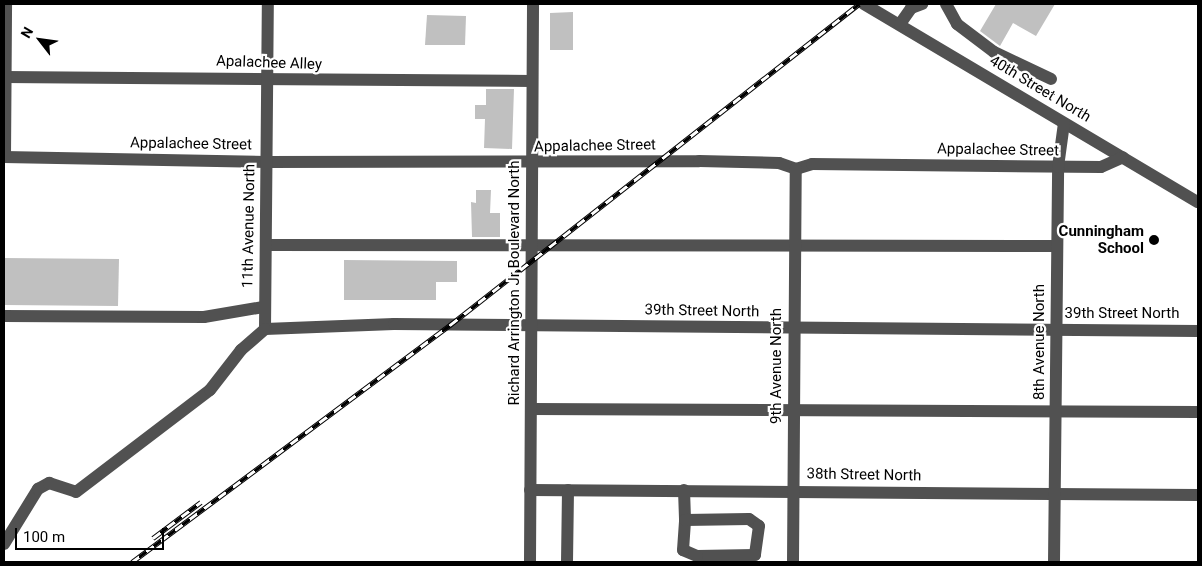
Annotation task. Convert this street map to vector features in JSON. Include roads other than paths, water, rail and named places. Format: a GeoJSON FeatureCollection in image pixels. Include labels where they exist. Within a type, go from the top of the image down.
{"type":"FeatureCollection","features":[{"type":"Feature","properties":{"kind":"street"},"geometry":{"type":"LineString","coordinates":[[4,157],[6,4]]}},
{"type":"Feature","properties":{"kind":"street","name":"11th Avenue North"},"geometry":{"type":"LineString","coordinates":[[265,329],[263,307],[266,245],[268,4]]}},
{"type":"Feature","properties":{"kind":"street","name":"Richard Arrington Jr Boulevard North"},"geometry":{"type":"LineString","coordinates":[[530,562],[533,4]]}},
{"type":"Feature","properties":{"kind":"street","name":"40th Street North"},"geometry":{"type":"LineString","coordinates":[[864,4],[1198,202]]}},
{"type":"Feature","properties":{"kind":"street"},"geometry":{"type":"LineString","coordinates":[[900,24],[911,8],[922,4]]}},
{"type":"Feature","properties":{"kind":"street"},"geometry":{"type":"LineString","coordinates":[[946,4],[957,24],[994,52],[1050,79]]}},
{"type":"Feature","properties":{"kind":"street","name":"Apalachee Alley"},"geometry":{"type":"LineString","coordinates":[[5,77],[532,81]]}},
{"type":"Feature","properties":{"kind":"street","name":"8th Avenue North"},"geometry":{"type":"LineString","coordinates":[[1054,562],[1057,330],[1056,246],[1058,167],[1064,123]]}},
{"type":"Feature","properties":{"kind":"street","name":"Appalachee Street"},"geometry":{"type":"LineString","coordinates":[[4,157],[266,162],[769,162],[796,169],[812,164],[1101,167],[1123,157]]}},
{"type":"Feature","properties":{"kind":"street","name":"9th Avenue North"},"geometry":{"type":"LineString","coordinates":[[793,562],[793,329],[796,169]]}},
{"type":"Feature","properties":{"kind":"street"},"geometry":{"type":"LineString","coordinates":[[266,245],[1056,246]]}},
{"type":"Feature","properties":{"kind":"street"},"geometry":{"type":"LineString","coordinates":[[4,316],[204,316],[263,307]]}},
{"type":"Feature","properties":{"kind":"street","name":"39th Street North"},"geometry":{"type":"LineString","coordinates":[[265,329],[394,324],[793,329],[1198,331]]}},
{"type":"Feature","properties":{"kind":"street"},"geometry":{"type":"LineString","coordinates":[[4,544],[38,489],[49,483],[76,492],[210,390],[250,340],[265,329]]}},
{"type":"Feature","properties":{"kind":"street"},"geometry":{"type":"LineString","coordinates":[[530,409],[1056,409],[1198,412]]}},
{"type":"Feature","properties":{"kind":"street","name":"38th Street North"},"geometry":{"type":"LineString","coordinates":[[530,490],[1198,495]]}},
{"type":"Feature","properties":{"kind":"street"},"geometry":{"type":"LineString","coordinates":[[567,562],[568,490]]}},
{"type":"Feature","properties":{"kind":"street"},"geometry":{"type":"LineString","coordinates":[[684,490],[683,550],[697,559],[755,555],[759,526],[749,519],[684,520]]}},
{"type":"Feature","properties":{"kind":"railway"},"geometry":{"type":"LineString","coordinates":[[132,562],[450,325],[859,4]]}},
{"type":"Feature","properties":{"kind":"railway"},"geometry":{"type":"LineString","coordinates":[[153,538],[201,502]]}},
{"type":"Feature","properties":{"kind":"place","name":"Cunningham School"},"geometry":{"type":"Point","coordinates":[1154,240]}}]}
